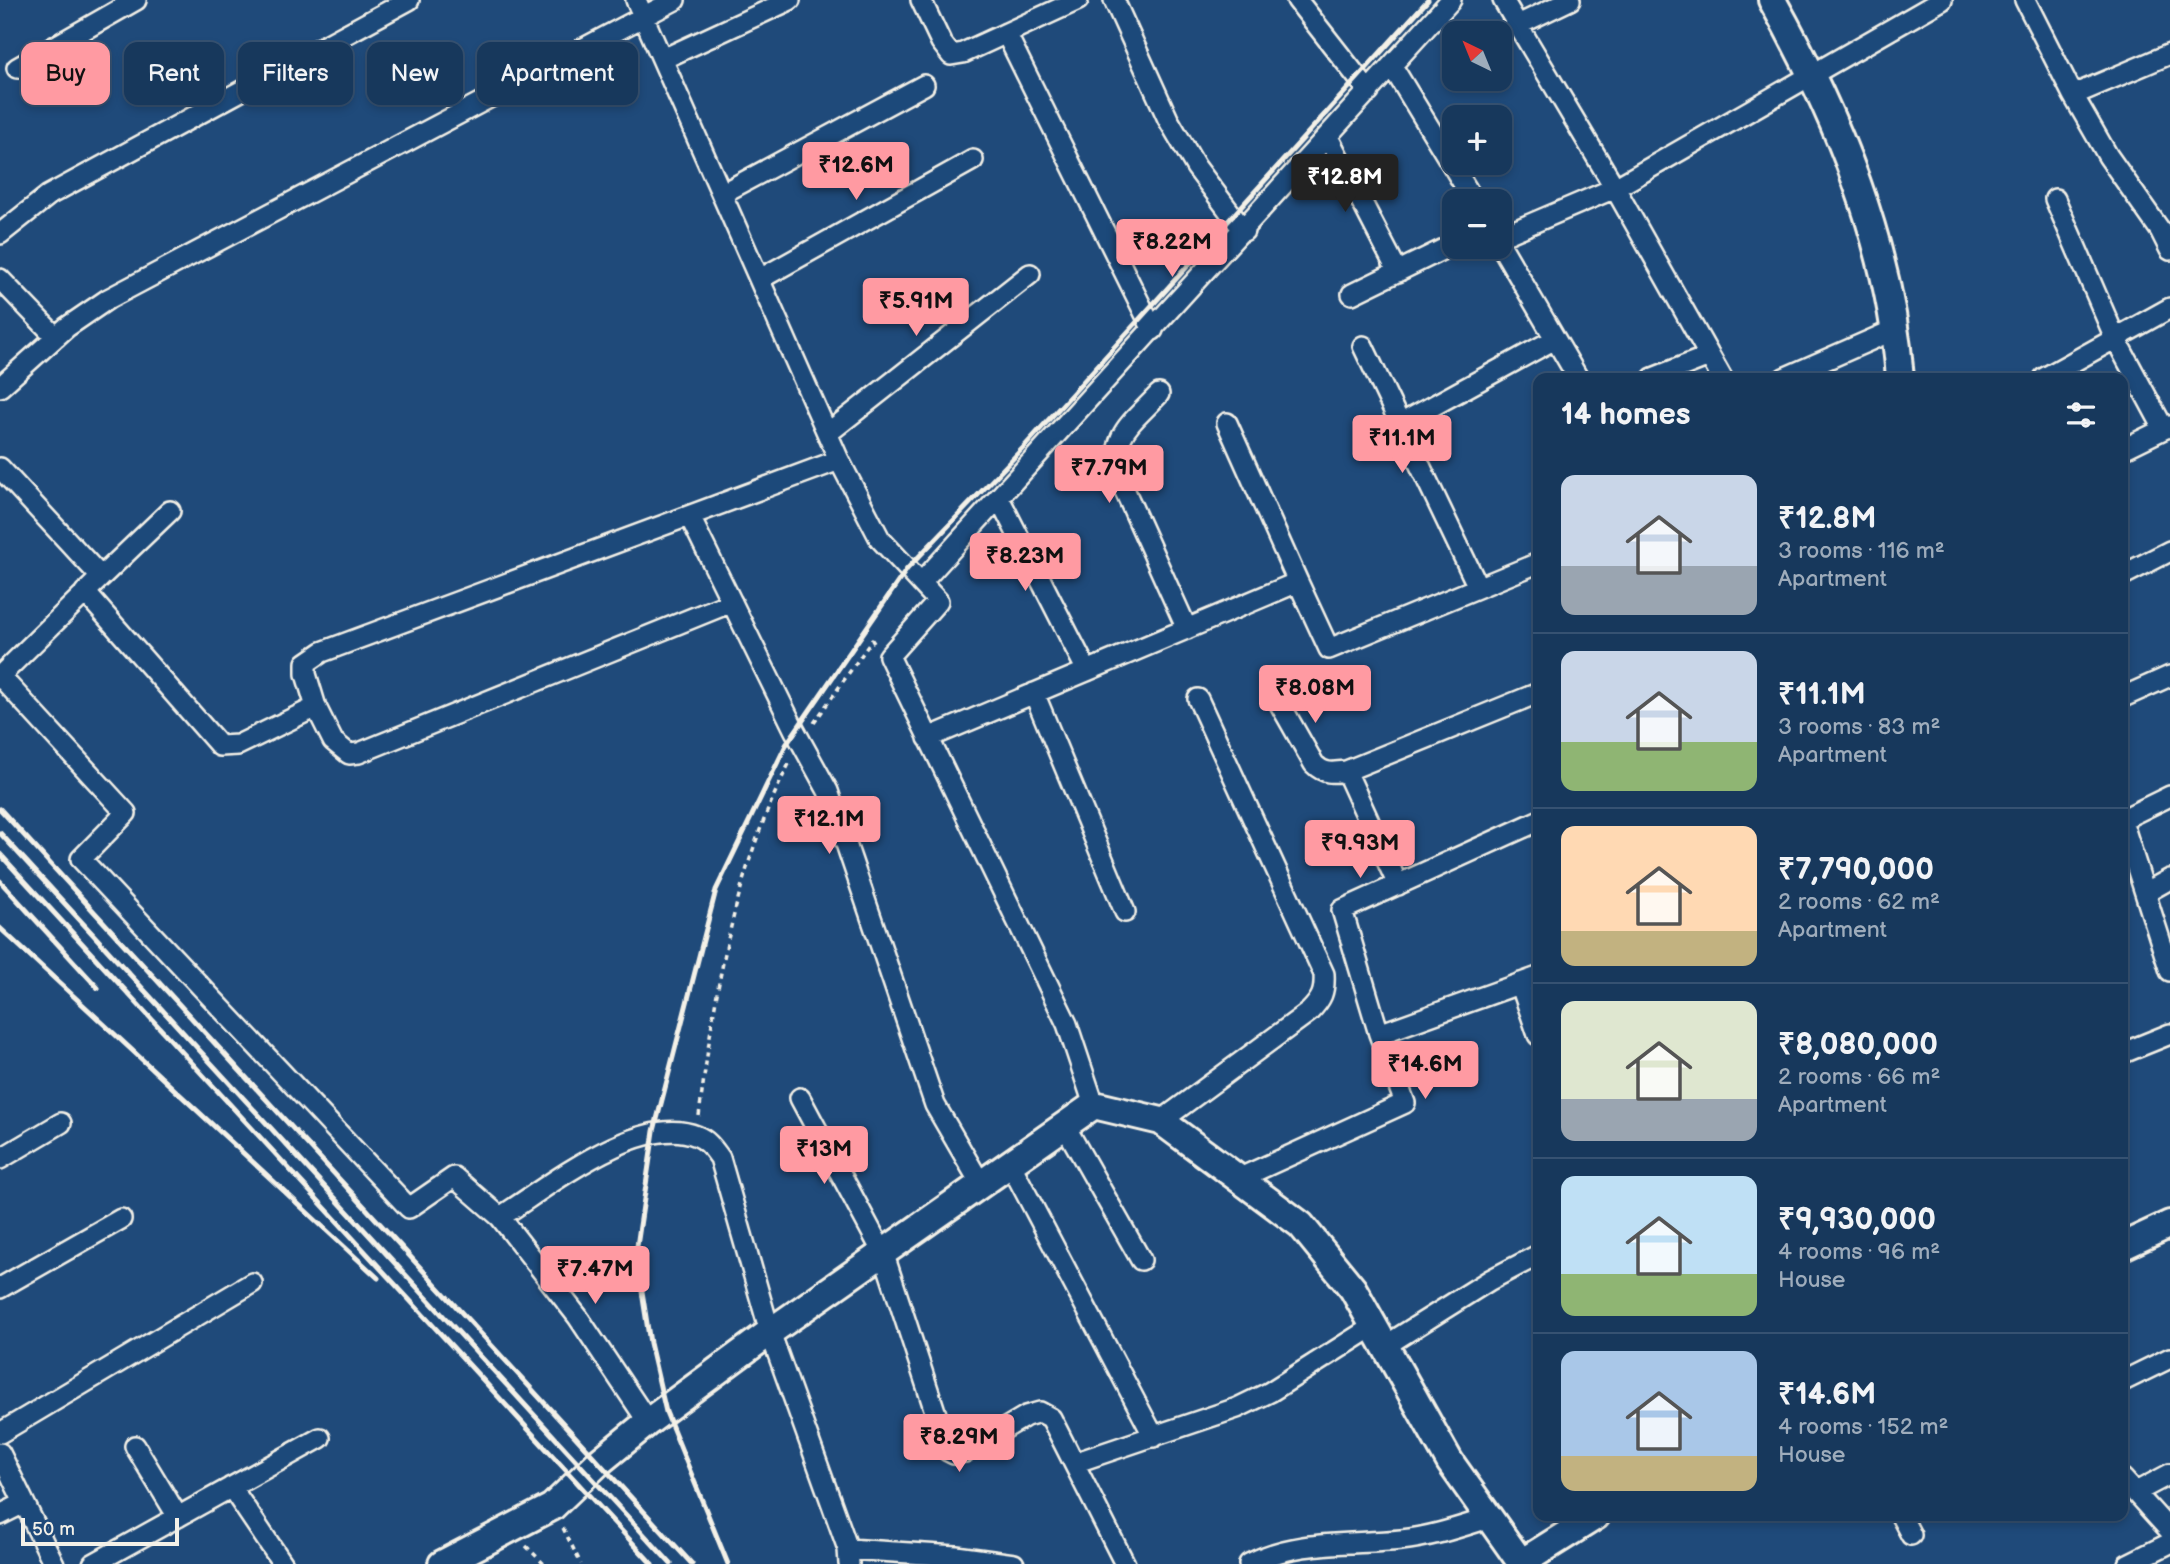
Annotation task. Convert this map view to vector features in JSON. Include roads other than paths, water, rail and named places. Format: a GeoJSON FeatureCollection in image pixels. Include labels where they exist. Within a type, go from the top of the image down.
{"type":"FeatureCollection","features":[{"type":"Feature","properties":{"kind":"street"},"geometry":{"type":"LineString","coordinates":[[17,68],[136,0]]}},
{"type":"Feature","properties":{"kind":"street"},"geometry":{"type":"LineString","coordinates":[[0,233],[49,195],[409,0]]}},
{"type":"Feature","properties":{"kind":"street"},"geometry":{"type":"LineString","coordinates":[[0,387],[56,337],[108,299],[640,8],[675,0]]}},
{"type":"Feature","properties":{"kind":"street"},"geometry":{"type":"LineString","coordinates":[[663,60],[790,0]]}},
{"type":"Feature","properties":{"kind":"street"},"geometry":{"type":"LineString","coordinates":[[921,0],[941,42],[951,55],[962,53],[1078,0]]}},
{"type":"Feature","properties":{"kind":"street"},"geometry":{"type":"LineString","coordinates":[[1114,0],[1168,119],[1196,167],[1244,230]]}},
{"type":"Feature","properties":{"kind":"street"},"geometry":{"type":"LineString","coordinates":[[921,583],[1451,0]]}},
{"type":"Feature","properties":{"kind":"street"},"geometry":{"type":"LineString","coordinates":[[1503,0],[1615,188],[1719,373]]}},
{"type":"Feature","properties":{"kind":"street"},"geometry":{"type":"LineString","coordinates":[[1518,25],[1570,0]]}},
{"type":"Feature","properties":{"kind":"street"},"geometry":{"type":"LineString","coordinates":[[1772,0],[1814,74],[1880,246],[1896,329],[1900,373]]}},
{"type":"Feature","properties":{"kind":"street"},"geometry":{"type":"LineString","coordinates":[[1512,232],[1615,188],[1942,0]]}},
{"type":"Feature","properties":{"kind":"street"},"geometry":{"type":"LineString","coordinates":[[2025,0],[2073,95],[2108,156],[2161,230],[2170,250]]}},
{"type":"Feature","properties":{"kind":"street"},"geometry":{"type":"LineString","coordinates":[[1300,1],[1369,92]]}},
{"type":"Feature","properties":{"kind":"street"},"geometry":{"type":"LineString","coordinates":[[640,8],[839,460],[880,538],[938,601],[889,656],[1067,1024],[1094,1105]]}},
{"type":"Feature","properties":{"kind":"street"},"geometry":{"type":"LineString","coordinates":[[1006,33],[1153,330]]}},
{"type":"Feature","properties":{"kind":"street"},"geometry":{"type":"LineString","coordinates":[[2073,95],[2170,54]]}},
{"type":"Feature","properties":{"kind":"street"},"geometry":{"type":"LineString","coordinates":[[1392,66],[1467,189]]}},
{"type":"Feature","properties":{"kind":"street"},"geometry":{"type":"LineString","coordinates":[[723,193],[925,85]]}},
{"type":"Feature","properties":{"kind":"street"},"geometry":{"type":"LineString","coordinates":[[1328,137],[1398,272]]}},
{"type":"Feature","properties":{"kind":"street"},"geometry":{"type":"LineString","coordinates":[[760,279],[972,160]]}},
{"type":"Feature","properties":{"kind":"street"},"geometry":{"type":"LineString","coordinates":[[2055,199],[2115,338],[2167,427],[2128,446]]}},
{"type":"Feature","properties":{"kind":"street"},"geometry":{"type":"LineString","coordinates":[[1352,294],[1442,250]]}},
{"type":"Feature","properties":{"kind":"street"},"geometry":{"type":"LineString","coordinates":[[1509,259],[1574,373]]}},
{"type":"Feature","properties":{"kind":"street"},"geometry":{"type":"LineString","coordinates":[[828,433],[1030,274]]}},
{"type":"Feature","properties":{"kind":"street"},"geometry":{"type":"LineString","coordinates":[[0,279],[56,337]]}},
{"type":"Feature","properties":{"kind":"street"},"geometry":{"type":"LineString","coordinates":[[2053,373],[2170,308]]}},
{"type":"Feature","properties":{"kind":"street"},"geometry":{"type":"LineString","coordinates":[[1795,373],[1896,329]]}},
{"type":"Feature","properties":{"kind":"street"},"geometry":{"type":"LineString","coordinates":[[1400,424],[1555,339]]}},
{"type":"Feature","properties":{"kind":"street"},"geometry":{"type":"LineString","coordinates":[[1363,346],[1478,587]]}},
{"type":"Feature","properties":{"kind":"street"},"geometry":{"type":"LineString","coordinates":[[1666,373],[1709,356]]}},
{"type":"Feature","properties":{"kind":"street"},"geometry":{"type":"LineString","coordinates":[[1159,394],[1125,430],[1115,458],[1120,480],[1187,629]]}},
{"type":"Feature","properties":{"kind":"street"},"geometry":{"type":"LineString","coordinates":[[1227,423],[1329,649],[1533,565]]}},
{"type":"Feature","properties":{"kind":"street"},"geometry":{"type":"LineString","coordinates":[[732,602],[359,753],[349,754],[340,748],[316,707],[306,674],[306,663],[322,652],[839,460]]}},
{"type":"Feature","properties":{"kind":"street"},"geometry":{"type":"LineString","coordinates":[[0,468],[101,577]]}},
{"type":"Feature","properties":{"kind":"street"},"geometry":{"type":"LineString","coordinates":[[999,498],[1087,671]]}},
{"type":"Feature","properties":{"kind":"street"},"geometry":{"type":"LineString","coordinates":[[170,512],[0,676],[126,813],[81,859],[409,1208],[454,1177],[500,1217],[578,1317],[648,1422]]}},
{"type":"Feature","properties":{"kind":"street"},"geometry":{"type":"LineString","coordinates":[[690,517],[828,791],[935,1105],[982,1186]]}},
{"type":"Feature","properties":{"kind":"street"},"geometry":{"type":"LineString","coordinates":[[2128,572],[2170,551]]}},
{"type":"Feature","properties":{"kind":"street"},"geometry":{"type":"LineString","coordinates":[[928,738],[1298,582]]}},
{"type":"Feature","properties":{"kind":"street"},"geometry":{"type":"LineString","coordinates":[[85,592],[220,746],[238,745],[316,707]]}},
{"type":"Feature","properties":{"kind":"street"},"geometry":{"type":"LineString","coordinates":[[2128,695],[2170,676]]}},
{"type":"Feature","properties":{"kind":"street"},"geometry":{"type":"LineString","coordinates":[[1034,694],[1125,912]]}},
{"type":"Feature","properties":{"kind":"street"},"geometry":{"type":"LineString","coordinates":[[1276,698],[1314,764],[1320,771],[1332,773],[1346,771],[1533,695]]}},
{"type":"Feature","properties":{"kind":"street"},"geometry":{"type":"LineString","coordinates":[[1161,1121],[1309,1012],[1322,1000],[1324,989],[1324,974],[1198,699]]}},
{"type":"Feature","properties":{"kind":"street"},"geometry":{"type":"LineString","coordinates":[[1346,771],[1398,885]]}},
{"type":"Feature","properties":{"kind":"street"},"geometry":{"type":"LineString","coordinates":[[2128,817],[2170,796]]}},
{"type":"Feature","properties":{"kind":"street"},"geometry":{"type":"LineString","coordinates":[[1238,1179],[1405,1103],[1378,1034],[1342,910],[1533,823]]}},
{"type":"Feature","properties":{"kind":"street"},"geometry":{"type":"LineString","coordinates":[[2128,840],[2170,971]]}},
{"type":"Feature","properties":{"kind":"street"},"geometry":{"type":"LineString","coordinates":[[2145,893],[2170,879]]}},
{"type":"Feature","properties":{"kind":"street"},"geometry":{"type":"LineString","coordinates":[[1378,1034],[1529,980],[1533,1004]]}},
{"type":"Feature","properties":{"kind":"street"},"geometry":{"type":"LineString","coordinates":[[2128,1051],[2170,1034]]}},
{"type":"Feature","properties":{"kind":"street"},"geometry":{"type":"LineString","coordinates":[[800,1098],[884,1255],[948,1451],[954,1454],[965,1452],[1026,1416],[1040,1412],[1051,1418],[1125,1564]]}},
{"type":"Feature","properties":{"kind":"street"},"geometry":{"type":"LineString","coordinates":[[450,1563],[552,1507],[593,1467],[648,1422],[770,1332],[884,1255],[1094,1105],[1161,1121],[1301,1226],[1353,1289],[1450,1462],[1521,1563],[1588,1521]]}},
{"type":"Feature","properties":{"kind":"street"},"geometry":{"type":"LineString","coordinates":[[0,1158],[61,1123]]}},
{"type":"Feature","properties":{"kind":"street"},"geometry":{"type":"LineString","coordinates":[[1065,1126],[1141,1260]]}},
{"type":"Feature","properties":{"kind":"street"},"geometry":{"type":"LineString","coordinates":[[500,1217],[619,1143],[654,1131],[697,1135],[708,1143],[720,1158],[770,1332],[849,1557],[956,1556],[1014,1564]]}},
{"type":"Feature","properties":{"kind":"street"},"geometry":{"type":"LineString","coordinates":[[1011,1165],[1154,1437]]}},
{"type":"Feature","properties":{"kind":"street"},"geometry":{"type":"LineString","coordinates":[[0,1288],[121,1219]]}},
{"type":"Feature","properties":{"kind":"street"},"geometry":{"type":"LineString","coordinates":[[2128,1244],[2170,1224]]}},
{"type":"Feature","properties":{"kind":"street"},"geometry":{"type":"LineString","coordinates":[[1074,1463],[1217,1416],[1270,1392],[1533,1258]]}},
{"type":"Feature","properties":{"kind":"street"},"geometry":{"type":"LineString","coordinates":[[0,1433],[252,1283]]}},
{"type":"Feature","properties":{"kind":"street"},"geometry":{"type":"LineString","coordinates":[[2128,1379],[2170,1358]]}},
{"type":"Feature","properties":{"kind":"street"},"geometry":{"type":"LineString","coordinates":[[93,1564],[320,1438]]}},
{"type":"Feature","properties":{"kind":"street"},"geometry":{"type":"LineString","coordinates":[[135,1446],[178,1517]]}},
{"type":"Feature","properties":{"kind":"street"},"geometry":{"type":"LineString","coordinates":[[0,1453],[54,1564]]}},
{"type":"Feature","properties":{"kind":"street"},"geometry":{"type":"LineString","coordinates":[[2170,1474],[2129,1485],[2170,1531]]}},
{"type":"Feature","properties":{"kind":"street"},"geometry":{"type":"LineString","coordinates":[[231,1487],[283,1564]]}},
{"type":"Feature","properties":{"kind":"street"},"geometry":{"type":"LineString","coordinates":[[0,1515],[24,1503]]}},
{"type":"Feature","properties":{"kind":"street"},"geometry":{"type":"LineString","coordinates":[[1259,1562],[1294,1547],[1429,1535],[1489,1518]]}},
{"type":"Feature","properties":{"kind":"street"},"geometry":{"type":"LineString","coordinates":[[1904,1521],[1911,1535]]}},
{"type":"Feature","properties":{"kind":"street"},"geometry":{"type":"LineString","coordinates":[[2128,1564],[2170,1543]]}},
{"type":"Feature","properties":{"kind":"railway"},"geometry":{"type":"LineString","coordinates":[[728,1564],[666,1412],[650,1343],[636,1253],[654,1131],[716,890],[786,745],[907,569],[1024,447],[1428,0]]}},
{"type":"Feature","properties":{"kind":"railway"},"geometry":{"type":"LineString","coordinates":[[0,809],[692,1564]]}},
{"type":"Feature","properties":{"kind":"railway"},"geometry":{"type":"LineString","coordinates":[[0,833],[671,1564]]}},
{"type":"Feature","properties":{"kind":"railway"},"geometry":{"type":"LineString","coordinates":[[0,854],[652,1564]]}},
{"type":"Feature","properties":{"kind":"railway"},"geometry":{"type":"LineString","coordinates":[[0,881],[98,988]]}},
{"type":"Feature","properties":{"kind":"railway"},"geometry":{"type":"LineString","coordinates":[[0,928],[378,1278]]}}]}
